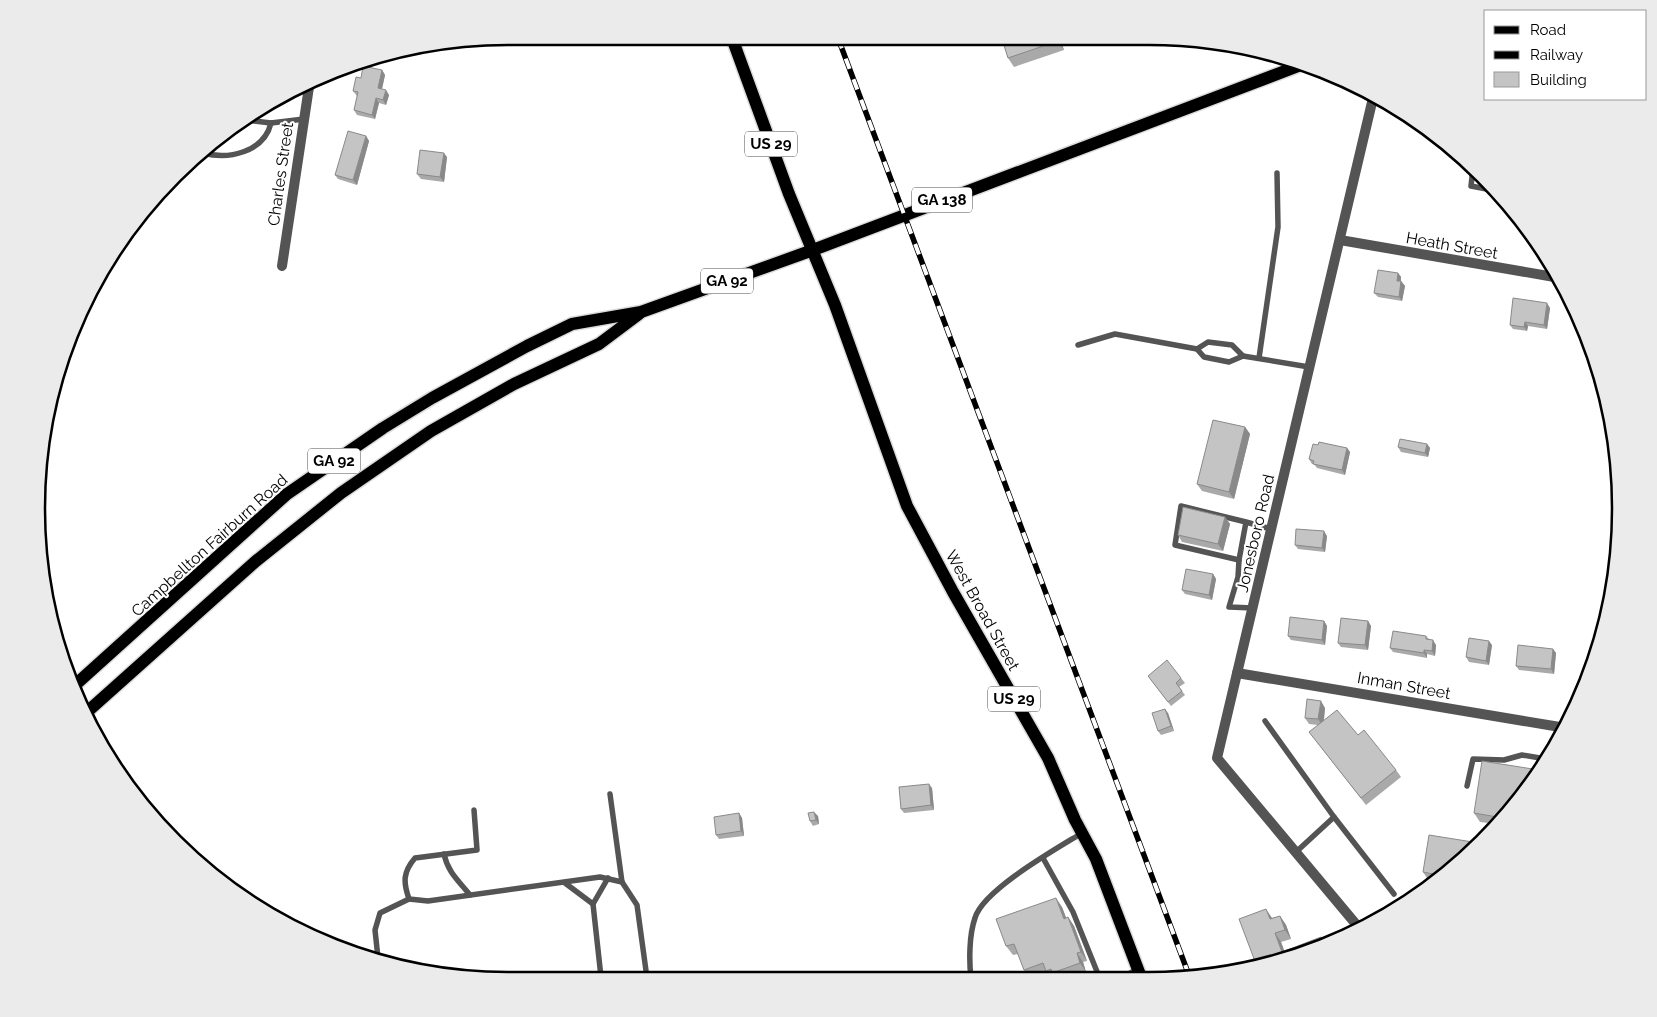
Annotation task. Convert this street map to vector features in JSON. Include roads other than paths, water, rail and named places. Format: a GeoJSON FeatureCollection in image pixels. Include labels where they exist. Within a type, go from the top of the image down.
{"type":"FeatureCollection","features":[{"type":"Feature","properties":{"kind":"main road","name":"US 29"},"geometry":{"type":"LineString","coordinates":[[735,45],[789,194],[813,250]]}},
{"type":"Feature","properties":{"kind":"main road","name":"GA 138"},"geometry":{"type":"LineString","coordinates":[[813,250],[1291,68]]}},
{"type":"Feature","properties":{"kind":"main road","name":"Campbellton Fairburn Road"},"geometry":{"type":"LineString","coordinates":[[79,682],[288,494],[383,428],[482,369],[572,324],[641,312],[813,250]]}},
{"type":"Feature","properties":{"kind":"main road","name":"West Broad Street"},"geometry":{"type":"LineString","coordinates":[[813,250],[907,506],[953,592],[1048,758],[1096,859],[1139,972]]}},
{"type":"Feature","properties":{"kind":"main road","name":"Campbellton Fairburn Road"},"geometry":{"type":"LineString","coordinates":[[91,709],[263,555],[341,492],[431,431],[514,384],[599,344],[641,312]]}},
{"type":"Feature","properties":{"kind":"street","name":"Charles Street"},"geometry":{"type":"LineString","coordinates":[[282,266],[308,91]]}},
{"type":"Feature","properties":{"kind":"street","name":"Jonesboro Road"},"geometry":{"type":"LineString","coordinates":[[1355,923],[1217,758],[1372,103]]}},
{"type":"Feature","properties":{"kind":"street","name":"Heath Street"},"geometry":{"type":"LineString","coordinates":[[1340,240],[1549,276]]}},
{"type":"Feature","properties":{"kind":"street","name":"Inman Street"},"geometry":{"type":"LineString","coordinates":[[1237,673],[1557,727]]}},
{"type":"Feature","properties":{"kind":"lane"},"geometry":{"type":"LineString","coordinates":[[254,121],[271,123],[304,119]]}},
{"type":"Feature","properties":{"kind":"lane"},"geometry":{"type":"LineString","coordinates":[[210,154],[223,156],[243,152],[263,141],[269,134],[271,123]]}},
{"type":"Feature","properties":{"kind":"lane"},"geometry":{"type":"LineString","coordinates":[[1258,358],[1278,228],[1277,173]]}},
{"type":"Feature","properties":{"kind":"lane"},"geometry":{"type":"LineString","coordinates":[[1472,177],[1471,186],[1483,188]]}},
{"type":"Feature","properties":{"kind":"lane"},"geometry":{"type":"LineString","coordinates":[[1078,345],[1115,334],[1197,349],[1204,357],[1228,362],[1243,356],[1309,367]]}},
{"type":"Feature","properties":{"kind":"lane"},"geometry":{"type":"LineString","coordinates":[[1197,349],[1208,342],[1232,345],[1243,356]]}},
{"type":"Feature","properties":{"kind":"lane"},"geometry":{"type":"LineString","coordinates":[[1240,560],[1175,545],[1181,506],[1271,529]]}},
{"type":"Feature","properties":{"kind":"lane"},"geometry":{"type":"LineString","coordinates":[[1246,522],[1238,577],[1229,607],[1253,608]]}},
{"type":"Feature","properties":{"kind":"lane"},"geometry":{"type":"LineString","coordinates":[[1265,721],[1334,817],[1394,894]]}},
{"type":"Feature","properties":{"kind":"lane"},"geometry":{"type":"LineString","coordinates":[[1467,786],[1473,759],[1504,760],[1522,756],[1539,758]]}},
{"type":"Feature","properties":{"kind":"lane"},"geometry":{"type":"LineString","coordinates":[[610,794],[614,836],[622,882],[637,905],[646,972]]}},
{"type":"Feature","properties":{"kind":"lane"},"geometry":{"type":"LineString","coordinates":[[409,899],[404,885],[406,869],[415,858],[425,855],[477,850],[474,810]]}},
{"type":"Feature","properties":{"kind":"lane"},"geometry":{"type":"LineString","coordinates":[[1296,852],[1334,817]]}},
{"type":"Feature","properties":{"kind":"lane"},"geometry":{"type":"LineString","coordinates":[[971,972],[971,950],[975,916],[1000,886],[1082,832]]}},
{"type":"Feature","properties":{"kind":"lane"},"geometry":{"type":"LineString","coordinates":[[444,854],[446,866],[470,895]]}},
{"type":"Feature","properties":{"kind":"lane"},"geometry":{"type":"LineString","coordinates":[[1043,858],[1074,912],[1097,972]]}},
{"type":"Feature","properties":{"kind":"lane"},"geometry":{"type":"LineString","coordinates":[[377,952],[375,930],[380,913],[409,899],[428,901],[565,883],[600,876],[622,882]]}},
{"type":"Feature","properties":{"kind":"lane"},"geometry":{"type":"LineString","coordinates":[[600,972],[593,904],[608,878]]}},
{"type":"Feature","properties":{"kind":"lane"},"geometry":{"type":"LineString","coordinates":[[565,883],[593,904]]}},
{"type":"Feature","properties":{"kind":"railway"},"geometry":{"type":"LineString","coordinates":[[841,45],[1187,970]]}}]}
